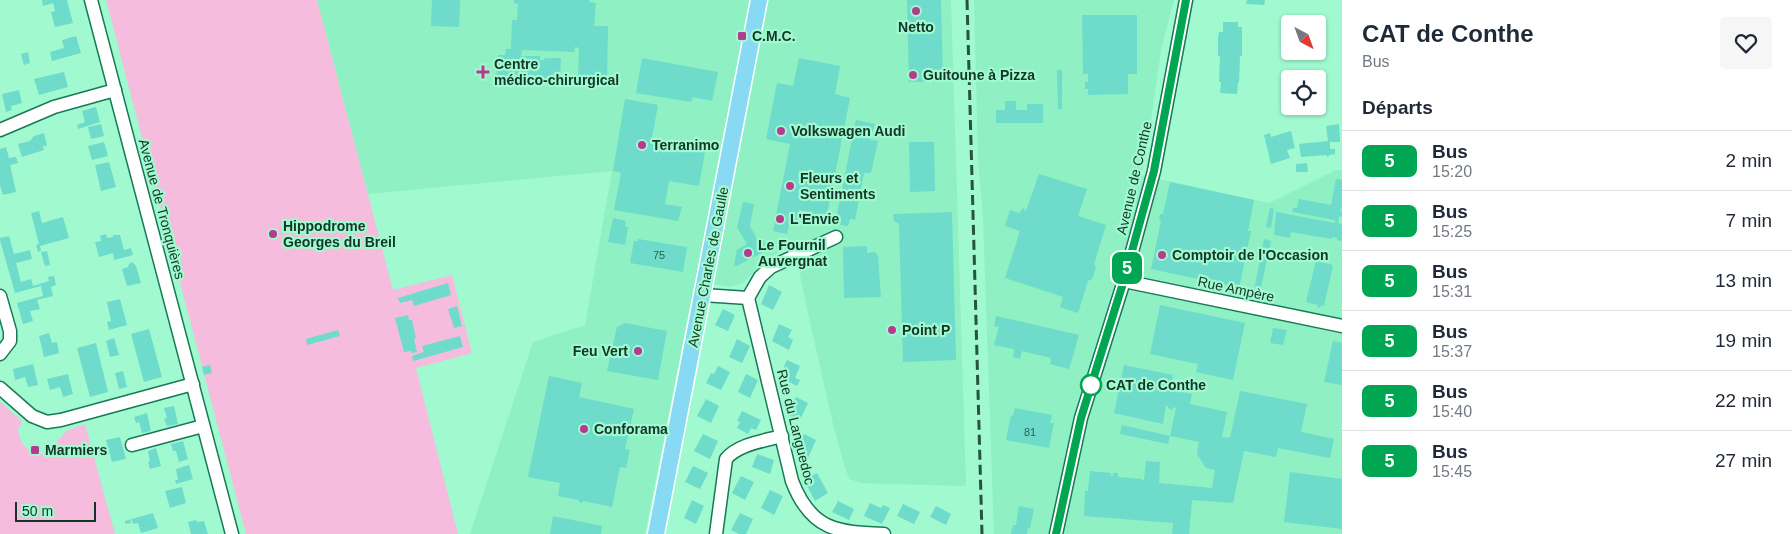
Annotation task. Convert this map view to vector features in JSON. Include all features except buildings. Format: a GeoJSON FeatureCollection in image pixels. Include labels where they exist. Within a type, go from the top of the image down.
{"type":"FeatureCollection","features":[{"type":"Feature","properties":{"kind":"main road","name":"Avenue Charles de Gaulle"},"geometry":{"type":"LineString","coordinates":[[656,534],[759,0]]}},
{"type":"Feature","properties":{"kind":"street","name":"Avenue de Tronquières"},"geometry":{"type":"LineString","coordinates":[[91,0],[232,534]]}},
{"type":"Feature","properties":{"kind":"street","name":"Avenue de Conthe"},"geometry":{"type":"LineString","coordinates":[[1056,534],[1081,418],[1124,280],[1154,171],[1186,0]]}},
{"type":"Feature","properties":{"kind":"street"},"geometry":{"type":"LineString","coordinates":[[0,130],[54,107],[115,90]]}},
{"type":"Feature","properties":{"kind":"street"},"geometry":{"type":"LineString","coordinates":[[703,295],[748,298],[760,277],[771,267],[836,237]]}},
{"type":"Feature","properties":{"kind":"street","name":"Rue Ampère"},"geometry":{"type":"LineString","coordinates":[[1124,280],[1342,326]]}},
{"type":"Feature","properties":{"kind":"street"},"geometry":{"type":"LineString","coordinates":[[0,296],[10,331],[10,341],[0,354]]}},
{"type":"Feature","properties":{"kind":"street","name":"Rue du Languedoc"},"geometry":{"type":"LineString","coordinates":[[748,298],[792,481],[798,496],[808,510],[820,521],[833,528],[846,532],[884,534]]}},
{"type":"Feature","properties":{"kind":"street"},"geometry":{"type":"LineString","coordinates":[[0,388],[32,416],[47,422],[193,384]]}},
{"type":"Feature","properties":{"kind":"street"},"geometry":{"type":"LineString","coordinates":[[132,445],[203,426]]}},
{"type":"Feature","properties":{"kind":"street"},"geometry":{"type":"LineString","coordinates":[[716,534],[726,459],[738,449],[782,436]]}},
{"type":"Feature","properties":{"kind":"shaded area","name":"Hippodrome Georges du Breil"},"geometry":{"type":"Polygon","coordinates":[[[106,0],[317,0],[393,290],[452,275],[472,353],[416,368],[458,534],[246,534],[106,0]]]}},
{"type":"Feature","properties":{"kind":"shaded area"},"geometry":{"type":"Polygon","coordinates":[[[317,0],[951,0],[966,486],[860,483],[850,479],[833,424],[807,309],[800,275],[800,262],[795,245],[766,259],[744,282],[731,287],[695,281],[645,534],[470,534],[533,342],[585,325],[612,171],[368,194],[317,0]]]}},
{"type":"Feature","properties":{"kind":"shaded area"},"geometry":{"type":"Polygon","coordinates":[[[974,0],[1174,0],[1161,50],[1147,149],[1141,175],[1269,203],[1336,170],[1342,170],[1342,534],[994,534],[983,219],[978,159],[974,0]]]}},
{"type":"Feature","properties":{"kind":"shaded area"},"geometry":{"type":"Polygon","coordinates":[[[0,402],[22,421],[18,430],[21,440],[25,447],[37,453],[43,454],[53,447],[66,431],[85,424],[115,534],[0,534],[0,402]]]}},
{"type":"Feature","properties":{"kind":"railway"},"geometry":{"type":"LineString","coordinates":[[967,0],[982,534]]}},
{"type":"Feature","properties":{"kind":"bus line","name":"5"},"geometry":{"type":"LineString","coordinates":[[1056,534],[1081,418],[1124,280],[1154,171],[1186,0]]}},
{"type":"Feature","properties":{"kind":"place","name":"Netto"},"geometry":{"type":"Point","coordinates":[916,11]}},
{"type":"Feature","properties":{"kind":"place","name":"C.M.C."},"geometry":{"type":"Point","coordinates":[742,36]}},
{"type":"Feature","properties":{"kind":"place","name":"Centre médico-chirurgical"},"geometry":{"type":"Point","coordinates":[483,72]}},
{"type":"Feature","properties":{"kind":"place","name":"Guitoune à Pizza"},"geometry":{"type":"Point","coordinates":[913,75]}},
{"type":"Feature","properties":{"kind":"place","name":"Volkswagen Audi"},"geometry":{"type":"Point","coordinates":[781,131]}},
{"type":"Feature","properties":{"kind":"place","name":"Terranimo"},"geometry":{"type":"Point","coordinates":[642,145]}},
{"type":"Feature","properties":{"kind":"place","name":"Fleurs et Sentiments"},"geometry":{"type":"Point","coordinates":[790,186]}},
{"type":"Feature","properties":{"kind":"place","name":"L'Envie"},"geometry":{"type":"Point","coordinates":[780,219]}},
{"type":"Feature","properties":{"kind":"place","name":"Hippodrome Georges du Breil"},"geometry":{"type":"Point","coordinates":[273,234]}},
{"type":"Feature","properties":{"kind":"place","name":"Le Fournil Auvergnat"},"geometry":{"type":"Point","coordinates":[748,253]}},
{"type":"Feature","properties":{"kind":"place","name":"Comptoir de l'Occasion"},"geometry":{"type":"Point","coordinates":[1162,255]}},
{"type":"Feature","properties":{"kind":"place","name":"Point P"},"geometry":{"type":"Point","coordinates":[892,330]}},
{"type":"Feature","properties":{"kind":"place","name":"Feu Vert"},"geometry":{"type":"Point","coordinates":[638,351]}},
{"type":"Feature","properties":{"kind":"place","name":"CAT de Conthe"},"geometry":{"type":"Point","coordinates":[1091,385]}},
{"type":"Feature","properties":{"kind":"place","name":"Conforama"},"geometry":{"type":"Point","coordinates":[584,429]}},
{"type":"Feature","properties":{"kind":"place","name":"Marmiers"},"geometry":{"type":"Point","coordinates":[35,450]}}]}
